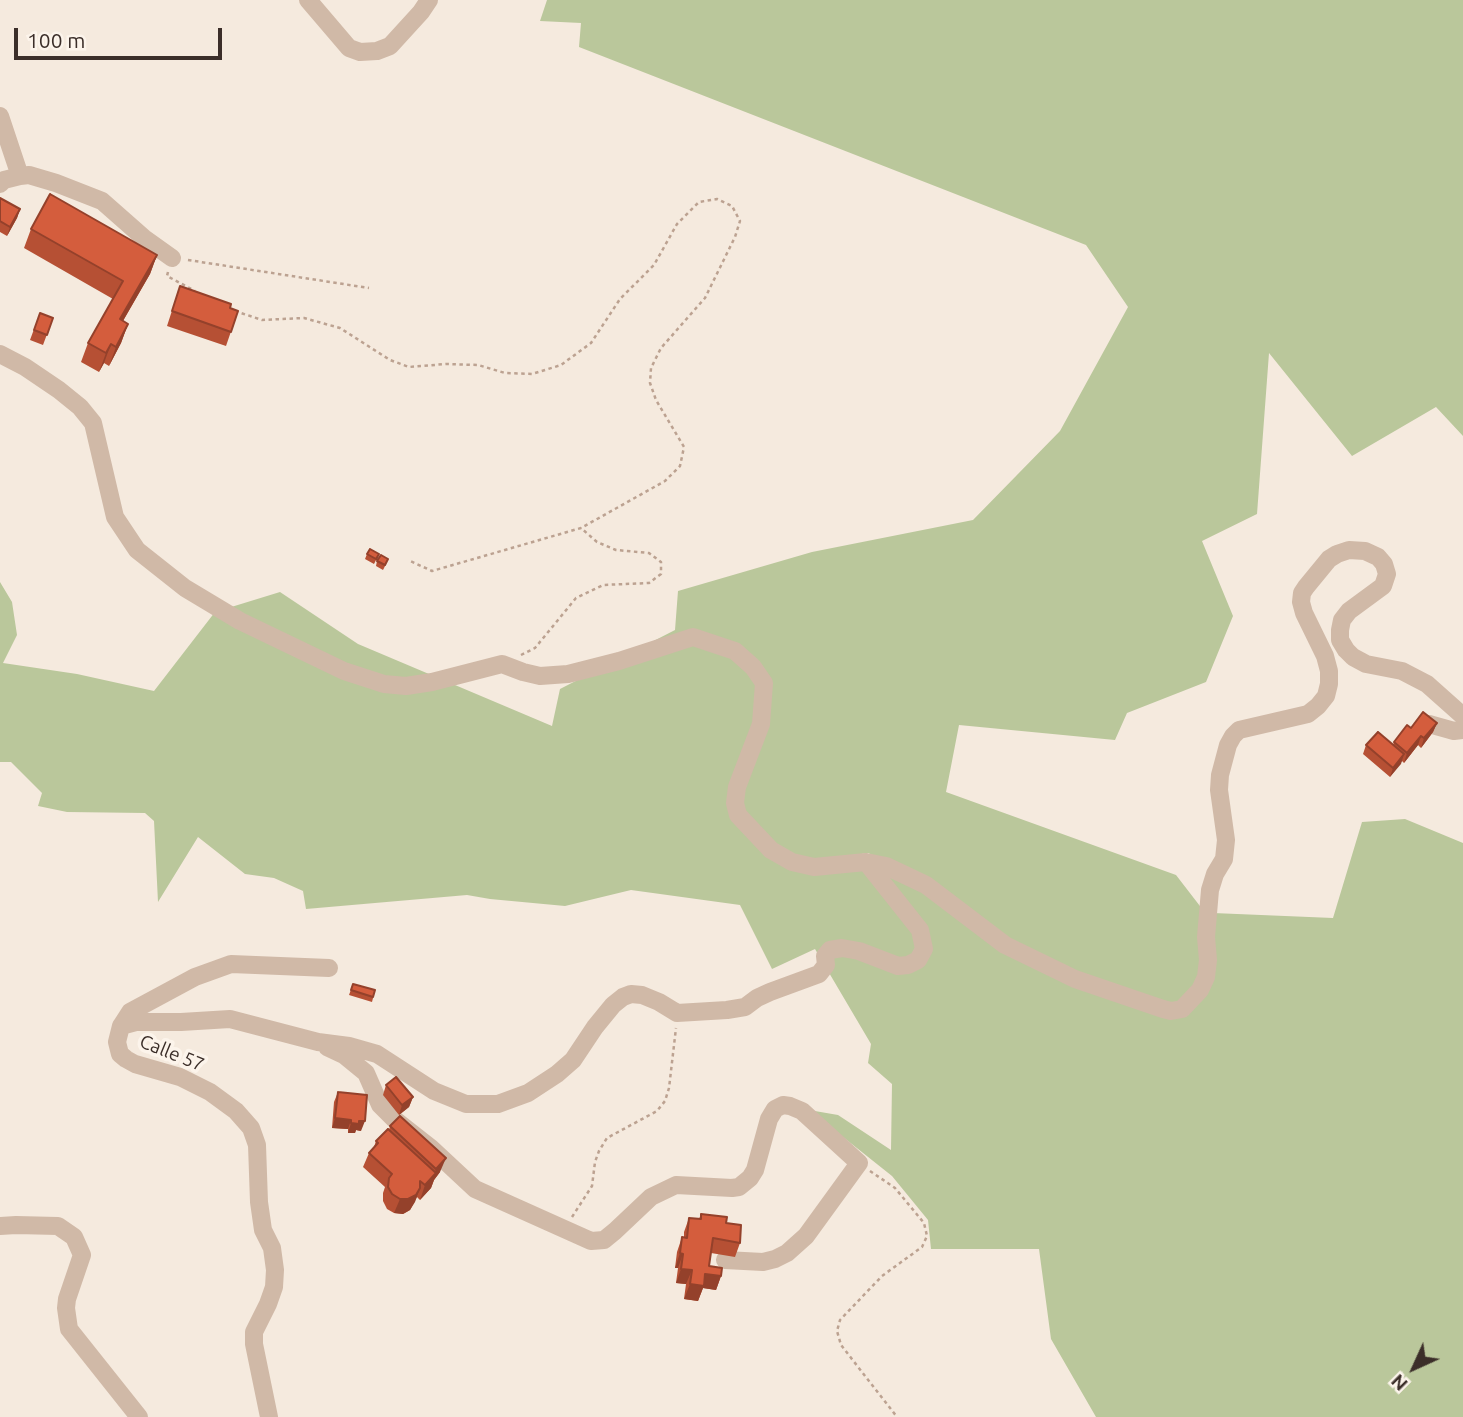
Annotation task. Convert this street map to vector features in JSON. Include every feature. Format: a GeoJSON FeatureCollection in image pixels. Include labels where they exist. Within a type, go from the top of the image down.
{"type":"FeatureCollection","features":[{"type":"Feature","properties":{"kind":"street"},"geometry":{"type":"LineString","coordinates":[[308,0],[349,48],[360,52],[377,51],[390,46],[429,0]]}},
{"type":"Feature","properties":{"kind":"street"},"geometry":{"type":"LineString","coordinates":[[0,118],[20,176]]}},
{"type":"Feature","properties":{"kind":"street"},"geometry":{"type":"LineString","coordinates":[[0,184],[4,180],[29,175],[102,201],[172,258]]}},
{"type":"Feature","properties":{"kind":"street"},"geometry":{"type":"LineString","coordinates":[[0,354],[59,390],[80,407],[93,423],[115,517],[137,551],[185,588],[240,621],[344,671],[384,684],[406,686],[502,664],[540,676],[568,674],[693,637],[735,651],[753,667],[764,684],[761,723],[737,787],[737,815],[771,850],[792,862],[814,867],[866,862],[886,866],[926,885],[1005,944],[1075,979],[1163,1009],[1182,1009],[1200,990],[1206,976],[1210,890],[1224,859],[1226,839],[1219,790],[1228,744],[1239,730],[1308,714],[1326,696],[1329,671],[1301,602],[1302,593],[1329,559],[1349,550],[1366,551],[1378,557],[1387,574],[1383,586],[1349,611],[1342,620],[1340,640],[1346,650],[1366,663],[1402,671],[1427,684],[1463,716]]}},
{"type":"Feature","properties":{"kind":"street"},"geometry":{"type":"LineString","coordinates":[[1429,724],[1454,732],[1463,730]]}},
{"type":"Feature","properties":{"kind":"street"},"geometry":{"type":"LineString","coordinates":[[318,1042],[349,1046],[377,1054],[434,1091],[466,1104],[498,1104],[528,1093],[557,1074],[573,1060],[595,1027],[623,997],[642,995],[677,1013],[727,1010],[745,1007],[757,998],[819,974],[826,965],[825,956],[830,950],[842,948],[859,951],[898,966],[918,960],[924,949],[920,930],[866,862]]}},
{"type":"Feature","properties":{"kind":"street"},"geometry":{"type":"LineString","coordinates":[[121,1026],[130,1013],[195,977],[232,964],[329,968]]}},
{"type":"Feature","properties":{"kind":"street","name":"Calle 57"},"geometry":{"type":"LineString","coordinates":[[269,1417],[254,1332],[274,1287],[275,1270],[272,1248],[263,1230],[257,1145],[251,1128],[236,1111],[211,1092],[180,1077],[135,1064],[127,1059],[120,1054],[117,1042],[121,1026],[136,1022],[230,1019],[318,1042]]}},
{"type":"Feature","properties":{"kind":"street"},"geometry":{"type":"LineString","coordinates":[[318,1042],[344,1055],[366,1073],[380,1105],[475,1189],[591,1241],[604,1240],[650,1197],[676,1185],[739,1187],[755,1170],[769,1119],[775,1109],[790,1105],[802,1111],[859,1163],[806,1236],[788,1253],[763,1262],[725,1260]]}},
{"type":"Feature","properties":{"kind":"street"},"geometry":{"type":"LineString","coordinates":[[0,1226],[58,1226],[74,1237],[82,1255],[67,1299],[69,1329],[136,1416]]}},
{"type":"Feature","properties":{"kind":"path"},"geometry":{"type":"LineString","coordinates":[[232,310],[262,320],[304,318],[340,328],[390,360],[409,367],[478,365],[505,373],[532,374],[561,365],[591,343],[620,299],[654,265],[677,225],[699,202],[717,199],[732,206],[740,221],[705,298],[661,348],[651,368],[650,383],[656,400],[684,447],[680,466],[666,481],[581,528],[432,571],[408,560]]}},
{"type":"Feature","properties":{"kind":"path"},"geometry":{"type":"LineString","coordinates":[[200,294],[167,276],[172,258],[369,288]]}},
{"type":"Feature","properties":{"kind":"path"},"geometry":{"type":"LineString","coordinates":[[502,664],[535,648],[576,598],[603,585],[649,583],[660,575],[662,562],[649,553],[616,550],[597,541],[581,528]]}},
{"type":"Feature","properties":{"kind":"path"},"geometry":{"type":"LineString","coordinates":[[565,1228],[592,1186],[595,1162],[607,1138],[657,1111],[665,1101],[677,1013]]}},
{"type":"Feature","properties":{"kind":"path"},"geometry":{"type":"LineString","coordinates":[[859,1163],[895,1188],[924,1223],[927,1236],[922,1247],[882,1276],[840,1320],[837,1331],[841,1345],[897,1417]]}},
{"type":"Feature","properties":{"kind":"green space"},"geometry":{"type":"Polygon","coordinates":[[[547,0],[1463,0],[1463,436],[1436,407],[1352,456],[1269,353],[1257,514],[1202,541],[1233,616],[1206,682],[1127,713],[1115,740],[959,725],[946,792],[1176,875],[1203,910],[1203,960],[1196,987],[1179,1005],[1170,1005],[1077,975],[1007,940],[928,881],[868,853],[814,861],[794,857],[766,839],[766,854],[789,867],[813,872],[864,867],[915,932],[919,948],[915,956],[916,966],[921,964],[929,949],[925,928],[882,870],[924,890],[1002,948],[1073,984],[1170,1015],[1184,1014],[1194,1005],[1204,993],[1211,977],[1213,913],[1333,918],[1362,822],[1405,819],[1463,843],[1463,1417],[1096,1417],[1051,1339],[1039,1249],[931,1249],[928,1220],[892,1176],[809,1110],[838,1115],[891,1150],[892,1084],[868,1063],[871,1044],[815,949],[772,969],[740,905],[631,890],[565,906],[467,895],[306,909],[303,891],[274,878],[245,874],[198,837],[158,902],[154,821],[145,813],[67,812],[38,806],[42,793],[11,762],[0,762],[0,582],[12,602],[17,635],[3,663],[77,674],[154,691],[215,612],[280,592],[358,644],[552,726],[560,689],[675,630],[678,591],[812,552],[973,520],[1060,431],[1128,307],[1086,245],[579,47],[581,23],[540,21],[547,0]]]}},
{"type":"Feature","properties":{"kind":"building"},"geometry":{"type":"Polygon","coordinates":[[[50,194],[157,255],[120,319],[128,324],[116,347],[111,344],[106,353],[88,343],[123,281],[31,229],[50,194]]]}},
{"type":"Feature","properties":{"kind":"building"},"geometry":{"type":"Polygon","coordinates":[[[0,198],[20,209],[10,227],[0,221],[0,198]]]}},
{"type":"Feature","properties":{"kind":"building"},"geometry":{"type":"Polygon","coordinates":[[[180,286],[231,304],[230,308],[238,311],[231,332],[172,311],[180,286]]]}},
{"type":"Feature","properties":{"kind":"building"},"geometry":{"type":"Polygon","coordinates":[[[40,313],[53,318],[47,335],[34,330],[40,313]]]}},
{"type":"Feature","properties":{"kind":"building"},"geometry":{"type":"Polygon","coordinates":[[[370,549],[379,554],[376,559],[367,554],[370,549]]]}},
{"type":"Feature","properties":{"kind":"building"},"geometry":{"type":"Polygon","coordinates":[[[381,555],[388,559],[385,565],[377,561],[381,555]]]}},
{"type":"Feature","properties":{"kind":"building"},"geometry":{"type":"Polygon","coordinates":[[[1423,712],[1437,723],[1424,738],[1421,736],[1407,753],[1394,742],[1407,725],[1411,728],[1423,712]]]}},
{"type":"Feature","properties":{"kind":"building"},"geometry":{"type":"Polygon","coordinates":[[[1378,732],[1404,754],[1393,768],[1366,745],[1378,732]]]}},
{"type":"Feature","properties":{"kind":"building"},"geometry":{"type":"Polygon","coordinates":[[[353,984],[375,990],[373,997],[351,990],[353,984]]]}},
{"type":"Feature","properties":{"kind":"building"},"geometry":{"type":"Polygon","coordinates":[[[396,1077],[413,1097],[402,1105],[386,1085],[396,1077]]]}},
{"type":"Feature","properties":{"kind":"building"},"geometry":{"type":"Polygon","coordinates":[[[338,1092],[367,1095],[365,1121],[359,1121],[359,1124],[335,1118],[338,1092]]]}},
{"type":"Feature","properties":{"kind":"building"},"geometry":{"type":"Polygon","coordinates":[[[400,1116],[446,1158],[436,1169],[390,1126],[400,1116]]]}},
{"type":"Feature","properties":{"kind":"building"},"geometry":{"type":"Polygon","coordinates":[[[388,1129],[436,1173],[425,1185],[420,1181],[416,1195],[408,1199],[400,1199],[392,1194],[388,1187],[392,1174],[369,1153],[388,1129]]]}},
{"type":"Feature","properties":{"kind":"building"},"geometry":{"type":"Polygon","coordinates":[[[701,1214],[727,1217],[726,1223],[741,1225],[740,1243],[713,1238],[709,1266],[722,1268],[721,1276],[705,1274],[704,1286],[690,1284],[692,1270],[681,1269],[683,1254],[680,1253],[682,1237],[687,1238],[689,1218],[701,1219],[701,1214]]]}}]}
